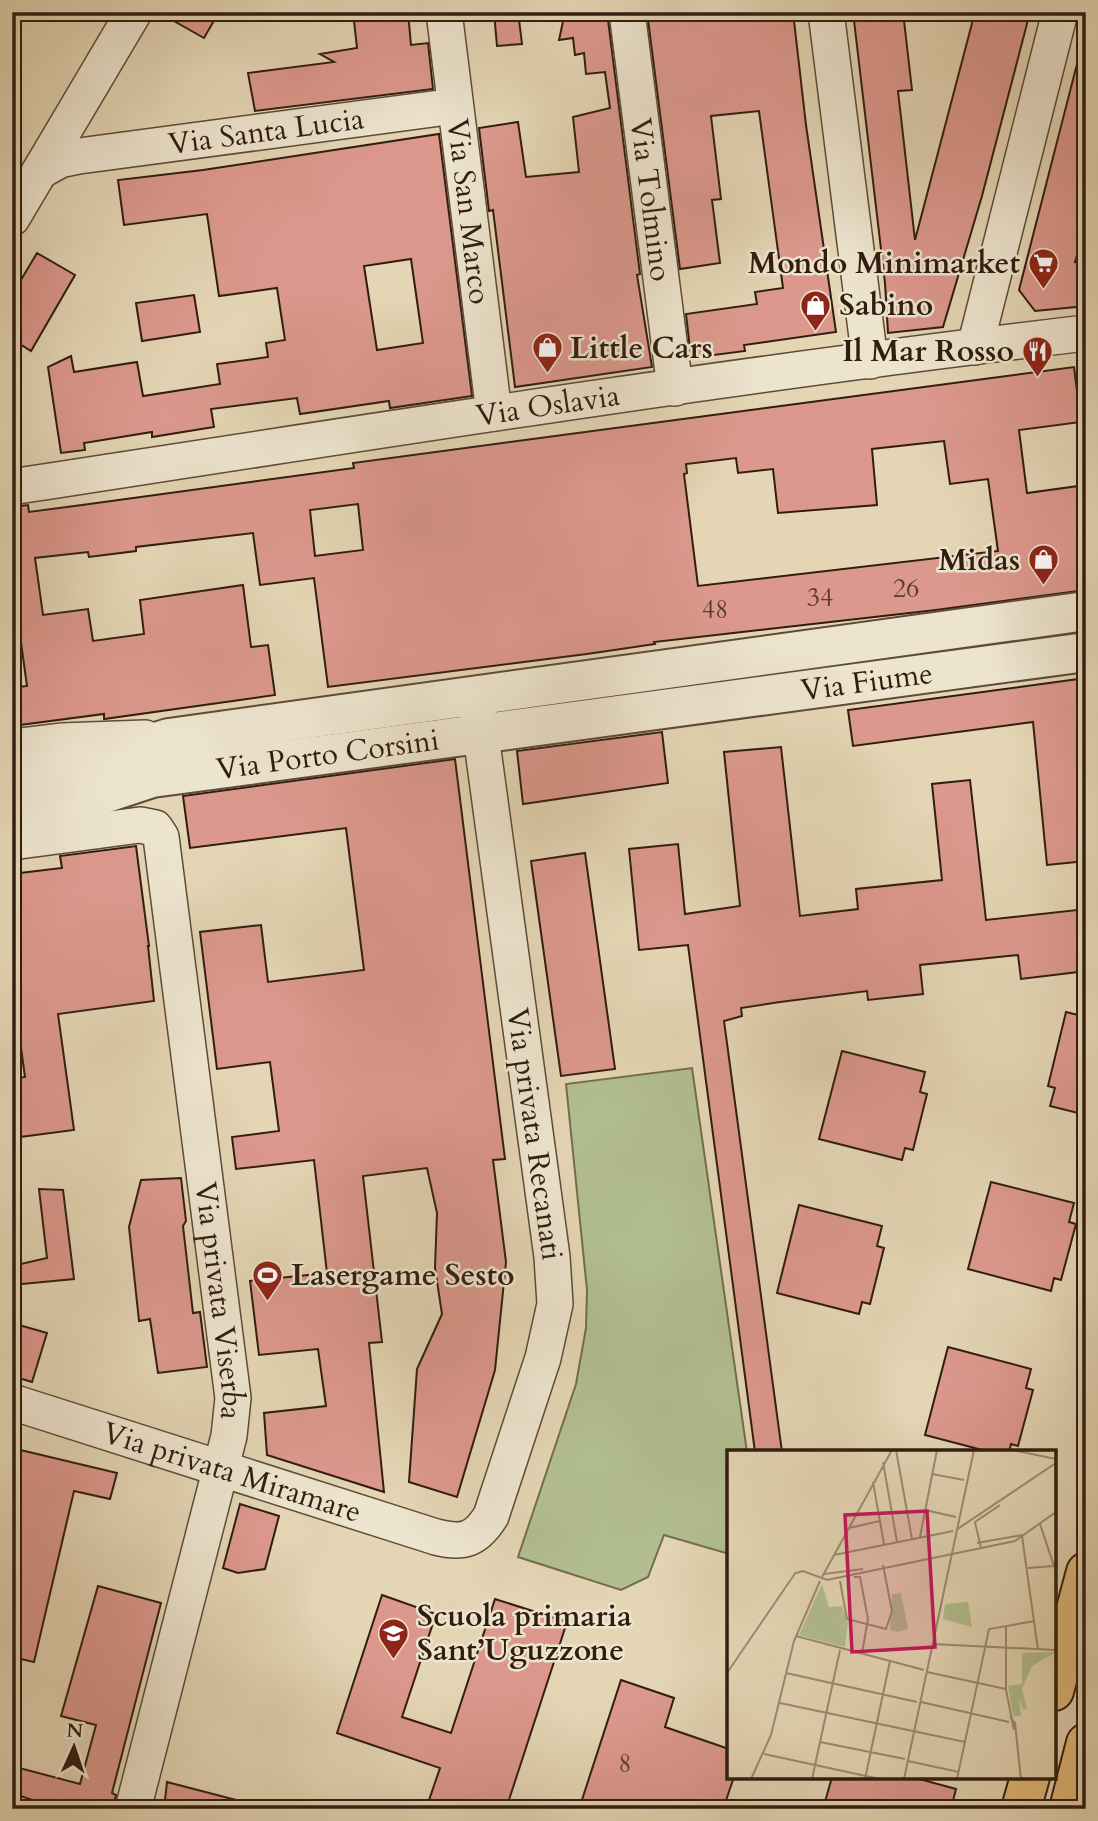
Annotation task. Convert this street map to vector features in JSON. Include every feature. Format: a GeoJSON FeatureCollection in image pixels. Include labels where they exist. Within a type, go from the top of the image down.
{"type":"FeatureCollection","features":[{"type":"Feature","properties":{"kind":"main road"},"geometry":{"type":"LineString","coordinates":[[1056,1684],[1086,1572]]}},
{"type":"Feature","properties":{"kind":"main road"},"geometry":{"type":"LineString","coordinates":[[1021,1809],[1029,1779]]}},
{"type":"Feature","properties":{"kind":"street"},"geometry":{"type":"LineString","coordinates":[[72,143],[134,12]]}},
{"type":"Feature","properties":{"kind":"street","name":"Via San Marco"},"geometry":{"type":"LineString","coordinates":[[444,12],[494,413]]}},
{"type":"Feature","properties":{"kind":"street","name":"Via Tolmino"},"geometry":{"type":"LineString","coordinates":[[627,12],[675,388]]}},
{"type":"Feature","properties":{"kind":"street"},"geometry":{"type":"LineString","coordinates":[[826,12],[870,361]]}},
{"type":"Feature","properties":{"kind":"street"},"geometry":{"type":"LineString","coordinates":[[975,347],[1060,12]]}},
{"type":"Feature","properties":{"kind":"street","name":"Via Santa Lucia"},"geometry":{"type":"LineString","coordinates":[[12,218],[40,171],[60,160],[72,143],[455,106]]}},
{"type":"Feature","properties":{"kind":"street","name":"Via Oslavia"},"geometry":{"type":"LineString","coordinates":[[12,487],[494,413],[1086,333]]}},
{"type":"Feature","properties":{"kind":"street","name":"Via Fiume"},"geometry":{"type":"LineString","coordinates":[[648,671],[1086,611]]}},
{"type":"Feature","properties":{"kind":"street","name":"Via Fiume"},"geometry":{"type":"LineString","coordinates":[[648,711],[1086,652]]}},
{"type":"Feature","properties":{"kind":"street","name":"Via Porto Corsini"},"geometry":{"type":"LineString","coordinates":[[12,747],[61,741],[169,738],[648,671]]}},
{"type":"Feature","properties":{"kind":"street","name":"Via privata Recanati"},"geometry":{"type":"LineString","coordinates":[[452,1541],[467,1540],[482,1531],[491,1516],[543,1358],[555,1304],[552,1257],[475,696]]}},
{"type":"Feature","properties":{"kind":"street","name":"Via Porto Corsini"},"geometry":{"type":"LineString","coordinates":[[12,813],[70,805],[152,778],[648,711]]}},
{"type":"Feature","properties":{"kind":"street","name":"Via Porto Corsini"},"geometry":{"type":"LineString","coordinates":[[12,780],[54,774],[169,738]]}},
{"type":"Feature","properties":{"kind":"street","name":"Via privata Viserba"},"geometry":{"type":"LineString","coordinates":[[12,842],[140,825],[155,828],[159,832],[233,1398],[229,1436],[133,1809]]}},
{"type":"Feature","properties":{"kind":"street","name":"Via privata Miramare"},"geometry":{"type":"LineString","coordinates":[[12,1402],[452,1541]]}},
{"type":"Feature","properties":{"kind":"green space"},"geometry":{"type":"Polygon","coordinates":[[[692,1068],[747,1450],[727,1450],[727,1553],[664,1535],[648,1577],[621,1590],[518,1557],[576,1384],[586,1328],[587,1290],[566,1084],[692,1068]]]}},
{"type":"Feature","properties":{"kind":"building"},"geometry":{"type":"Polygon","coordinates":[[[158,12],[219,12],[204,38],[158,12]]]}},
{"type":"Feature","properties":{"kind":"building"},"geometry":{"type":"Polygon","coordinates":[[[353,12],[408,12],[411,45],[428,43],[433,89],[255,111],[248,73],[334,62],[320,54],[357,48],[353,12]]]}},
{"type":"Feature","properties":{"kind":"building"},"geometry":{"type":"Polygon","coordinates":[[[494,12],[518,12],[522,44],[497,46],[494,12]]]}},
{"type":"Feature","properties":{"kind":"building"},"geometry":{"type":"Polygon","coordinates":[[[565,12],[607,12],[640,274],[637,275],[652,367],[515,387],[493,210],[489,211],[479,128],[518,122],[526,177],[579,172],[573,117],[610,108],[605,72],[586,74],[584,53],[575,55],[573,38],[559,40],[565,12]]]}},
{"type":"Feature","properties":{"kind":"building"},"geometry":{"type":"Polygon","coordinates":[[[647,12],[793,12],[806,125],[836,332],[744,345],[745,351],[691,358],[686,314],[757,304],[755,292],[783,288],[759,111],[711,116],[721,199],[712,200],[720,263],[680,269],[647,12]]]}},
{"type":"Feature","properties":{"kind":"building"},"geometry":{"type":"Polygon","coordinates":[[[853,12],[903,12],[912,90],[898,91],[915,240],[975,12],[1019,12],[1017,17],[1028,20],[982,196],[943,327],[888,333],[885,283],[853,12]]]}},
{"type":"Feature","properties":{"kind":"building"},"geometry":{"type":"Polygon","coordinates":[[[1078,60],[1086,61],[1086,226],[1075,262],[1086,263],[1086,306],[1035,311],[1019,290],[1078,60]]]}},
{"type":"Feature","properties":{"kind":"building"},"geometry":{"type":"Polygon","coordinates":[[[439,134],[472,396],[390,408],[389,401],[300,414],[297,398],[211,409],[214,427],[152,437],[152,432],[84,443],[85,450],[61,453],[48,367],[71,356],[74,372],[137,362],[143,396],[220,384],[217,364],[268,357],[266,343],[285,340],[277,288],[219,296],[207,214],[124,225],[118,180],[203,170],[439,134]],[[411,259],[364,266],[377,350],[423,343],[411,259]]]}},
{"type":"Feature","properties":{"kind":"building"},"geometry":{"type":"Polygon","coordinates":[[[37,253],[75,275],[31,351],[12,339],[12,295],[37,253]]]}},
{"type":"Feature","properties":{"kind":"building"},"geometry":{"type":"Polygon","coordinates":[[[194,295],[200,332],[142,341],[136,303],[194,295]]]}},
{"type":"Feature","properties":{"kind":"building"},"geometry":{"type":"Polygon","coordinates":[[[1074,367],[1081,422],[1019,430],[1027,493],[1086,485],[1086,590],[654,642],[655,644],[587,654],[328,687],[314,578],[260,585],[253,533],[136,547],[136,551],[89,557],[88,552],[35,558],[43,615],[88,609],[93,641],[144,634],[140,600],[243,585],[251,647],[268,645],[275,695],[104,719],[104,714],[12,726],[12,688],[27,686],[16,606],[12,607],[12,507],[28,505],[29,512],[354,468],[353,463],[1074,367]],[[944,441],[872,449],[877,505],[778,513],[773,469],[738,473],[736,458],[686,464],[687,473],[684,474],[698,586],[998,551],[988,479],[950,484],[944,441]],[[358,504],[310,510],[315,556],[363,550],[358,504]]]}},
{"type":"Feature","properties":{"kind":"building"},"geometry":{"type":"Polygon","coordinates":[[[1086,678],[1086,714],[1080,715],[1086,762],[1086,861],[1047,865],[1033,722],[853,746],[848,710],[1086,678]]]}},
{"type":"Feature","properties":{"kind":"building"},"geometry":{"type":"Polygon","coordinates":[[[662,732],[668,783],[523,804],[517,751],[662,732]]]}},
{"type":"Feature","properties":{"kind":"building"},"geometry":{"type":"Polygon","coordinates":[[[781,747],[800,916],[858,909],[856,889],[942,880],[932,784],[970,780],[986,920],[1086,909],[1086,971],[1021,979],[1018,955],[920,965],[923,994],[868,1000],[867,991],[780,1002],[741,1008],[742,1016],[724,1021],[782,1450],[755,1450],[688,945],[639,950],[629,849],[678,844],[685,914],[740,906],[724,752],[781,747]]]}},
{"type":"Feature","properties":{"kind":"building"},"geometry":{"type":"Polygon","coordinates":[[[455,759],[505,1159],[493,1160],[506,1262],[495,1370],[457,1497],[409,1482],[417,1369],[442,1314],[435,1268],[437,1213],[427,1168],[363,1176],[382,1342],[369,1343],[384,1492],[267,1455],[264,1413],[326,1406],[318,1349],[259,1355],[250,1281],[327,1273],[314,1160],[236,1169],[232,1137],[279,1131],[270,1062],[217,1069],[200,932],[261,925],[268,982],[364,970],[346,828],[190,848],[183,796],[455,759]]]}},
{"type":"Feature","properties":{"kind":"building"},"geometry":{"type":"Polygon","coordinates":[[[136,846],[154,1001],[58,1014],[74,1130],[12,1138],[12,1079],[25,1077],[17,1019],[12,1020],[12,874],[62,868],[60,856],[136,846]]]}},
{"type":"Feature","properties":{"kind":"building"},"geometry":{"type":"Polygon","coordinates":[[[585,853],[615,1069],[561,1076],[531,861],[585,853]]]}},
{"type":"Feature","properties":{"kind":"building"},"geometry":{"type":"Polygon","coordinates":[[[1066,1012],[1086,1017],[1086,1115],[1050,1106],[1055,1088],[1048,1086],[1066,1012]]]}},
{"type":"Feature","properties":{"kind":"building"},"geometry":{"type":"Polygon","coordinates":[[[842,1051],[925,1072],[920,1092],[927,1094],[913,1150],[905,1148],[902,1160],[819,1139],[842,1051]]]}},
{"type":"Feature","properties":{"kind":"building"},"geometry":{"type":"Polygon","coordinates":[[[181,1178],[186,1221],[183,1226],[193,1313],[200,1312],[207,1367],[158,1373],[150,1319],[139,1321],[129,1227],[141,1180],[181,1178]]]}},
{"type":"Feature","properties":{"kind":"building"},"geometry":{"type":"Polygon","coordinates":[[[991,1182],[1074,1203],[1069,1222],[1076,1224],[1061,1280],[1054,1278],[1051,1291],[968,1269],[991,1182]]]}},
{"type":"Feature","properties":{"kind":"building"},"geometry":{"type":"Polygon","coordinates":[[[39,1189],[63,1190],[74,1279],[12,1285],[12,1266],[47,1258],[39,1189]]]}},
{"type":"Feature","properties":{"kind":"building"},"geometry":{"type":"Polygon","coordinates":[[[799,1205],[882,1226],[877,1246],[884,1248],[870,1304],[862,1302],[859,1314],[777,1293],[799,1205]]]}},
{"type":"Feature","properties":{"kind":"building"},"geometry":{"type":"Polygon","coordinates":[[[12,1323],[47,1333],[32,1382],[12,1376],[12,1323]]]}},
{"type":"Feature","properties":{"kind":"building"},"geometry":{"type":"Polygon","coordinates":[[[948,1347],[1031,1369],[1026,1388],[1033,1390],[1018,1446],[1011,1444],[1010,1450],[982,1450],[925,1435],[948,1347]]]}},
{"type":"Feature","properties":{"kind":"building"},"geometry":{"type":"Polygon","coordinates":[[[12,1448],[117,1473],[110,1499],[74,1491],[34,1662],[12,1657],[12,1448]]]}},
{"type":"Feature","properties":{"kind":"building"},"geometry":{"type":"Polygon","coordinates":[[[240,1504],[279,1516],[265,1569],[238,1573],[223,1568],[240,1504]]]}},
{"type":"Feature","properties":{"kind":"building"},"geometry":{"type":"Polygon","coordinates":[[[98,1586],[161,1603],[112,1793],[116,1795],[113,1809],[58,1809],[12,1793],[12,1766],[80,1784],[96,1725],[61,1716],[98,1586]]]}},
{"type":"Feature","properties":{"kind":"building"},"geometry":{"type":"Polygon","coordinates":[[[382,1595],[436,1614],[402,1717],[451,1733],[495,1599],[567,1622],[506,1809],[426,1809],[440,1768],[337,1733],[382,1595]]]}},
{"type":"Feature","properties":{"kind":"building"},"geometry":{"type":"Polygon","coordinates":[[[621,1680],[674,1698],[665,1727],[727,1748],[727,1779],[733,1779],[723,1809],[579,1809],[621,1680]]]}},
{"type":"Feature","properties":{"kind":"building"},"geometry":{"type":"Polygon","coordinates":[[[831,1779],[919,1779],[956,1789],[951,1809],[823,1809],[831,1779]]]}},
{"type":"Feature","properties":{"kind":"building"},"geometry":{"type":"Polygon","coordinates":[[[167,1782],[240,1801],[239,1809],[164,1809],[167,1782]]]}},
{"type":"Feature","properties":{"kind":"place","name":"Mondo Minimarket"},"geometry":{"type":"Point","coordinates":[1043,290]}},
{"type":"Feature","properties":{"kind":"place","name":"Sabino"},"geometry":{"type":"Point","coordinates":[816,332]}},
{"type":"Feature","properties":{"kind":"place","name":"Little Cars"},"geometry":{"type":"Point","coordinates":[547,375]}},
{"type":"Feature","properties":{"kind":"place","name":"Il Mar Rosso"},"geometry":{"type":"Point","coordinates":[1037,378]}},
{"type":"Feature","properties":{"kind":"place","name":"Midas"},"geometry":{"type":"Point","coordinates":[1043,587]}},
{"type":"Feature","properties":{"kind":"place","name":"Lasergame Sesto"},"geometry":{"type":"Point","coordinates":[268,1302]}},
{"type":"Feature","properties":{"kind":"place","name":"Scuola primaria Sant’Uguzzone"},"geometry":{"type":"Point","coordinates":[394,1660]}}]}
